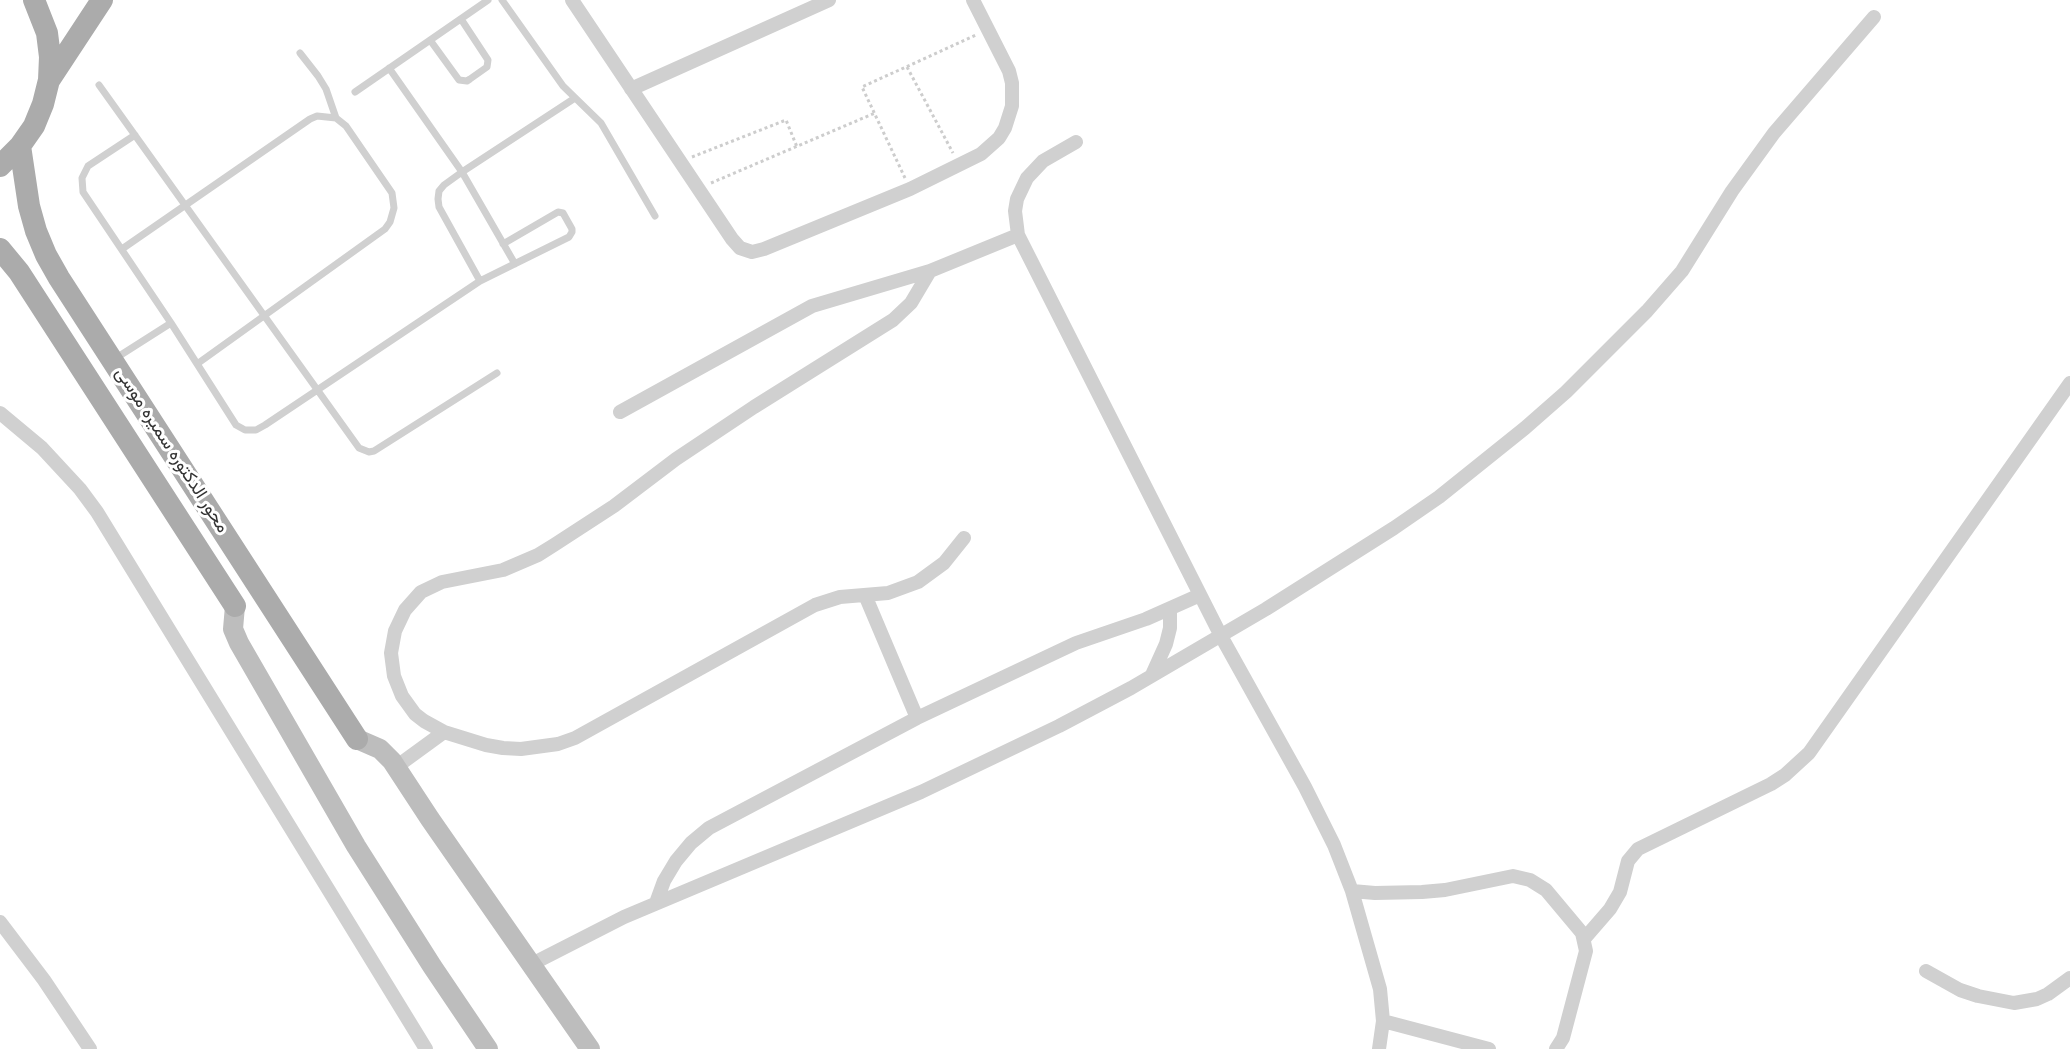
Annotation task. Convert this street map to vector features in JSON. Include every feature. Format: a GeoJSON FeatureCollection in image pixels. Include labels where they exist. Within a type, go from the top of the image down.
{"type":"FeatureCollection","features":[{"type":"Feature","properties":{"kind":"main road"},"geometry":{"type":"LineString","coordinates":[[0,166],[20,146],[34,126],[49,81],[50,57],[46,33],[34,0]]}},
{"type":"Feature","properties":{"kind":"main road"},"geometry":{"type":"LineString","coordinates":[[49,81],[102,0]]}},
{"type":"Feature","properties":{"kind":"main road","name":"محور الدكتوره سميره موسى"},"geometry":{"type":"LineString","coordinates":[[20,146],[29,206],[46,255],[59,278],[357,739]]}},
{"type":"Feature","properties":{"kind":"main road","name":"محور الدكتوره سميره موسى"},"geometry":{"type":"LineString","coordinates":[[0,249],[28,286],[235,606]]}},
{"type":"Feature","properties":{"kind":"street"},"geometry":{"type":"LineString","coordinates":[[572,0],[736,245],[752,252],[910,189],[981,154],[999,138],[1012,106],[1013,94],[1009,71],[973,0]]}},
{"type":"Feature","properties":{"kind":"street"},"geometry":{"type":"LineString","coordinates":[[631,89],[829,0]]}},
{"type":"Feature","properties":{"kind":"street"},"geometry":{"type":"LineString","coordinates":[[530,964],[595,930],[921,792],[1059,726],[1221,636],[1331,570],[1439,497],[1525,428],[1591,368],[1647,311],[1682,271],[1732,191],[1774,134],[1874,17]]}},
{"type":"Feature","properties":{"kind":"street"},"geometry":{"type":"LineString","coordinates":[[1076,142],[1043,161],[1027,178],[1016,205],[1018,235],[1221,636],[1320,816],[1352,891],[1380,988],[1383,1021],[1379,1049]]}},
{"type":"Feature","properties":{"kind":"street"},"geometry":{"type":"LineString","coordinates":[[620,412],[812,306],[930,271],[1018,235]]}},
{"type":"Feature","properties":{"kind":"street"},"geometry":{"type":"LineString","coordinates":[[930,271],[911,303],[893,320],[715,433],[574,532],[521,563],[486,574],[442,582],[421,592],[405,610],[395,631],[391,653],[394,676],[402,696],[416,714],[444,732],[503,748],[521,749],[558,744],[575,738],[814,605],[840,597],[888,593],[918,582],[944,563],[964,538]]}},
{"type":"Feature","properties":{"kind":"street"},"geometry":{"type":"LineString","coordinates":[[1584,939],[1610,909],[1620,892],[1628,861],[1638,849],[1772,784],[1809,753],[2070,383]]}},
{"type":"Feature","properties":{"kind":"street"},"geometry":{"type":"LineString","coordinates":[[0,413],[48,454],[80,489],[97,512],[426,1049]]}},
{"type":"Feature","properties":{"kind":"street"},"geometry":{"type":"LineString","coordinates":[[865,595],[916,718]]}},
{"type":"Feature","properties":{"kind":"street"},"geometry":{"type":"LineString","coordinates":[[656,903],[664,881],[676,861],[691,843],[709,828],[916,718],[1076,643],[1170,609],[1200,595]]}},
{"type":"Feature","properties":{"kind":"street"},"geometry":{"type":"LineString","coordinates":[[235,606],[232,621],[236,637],[295,742],[389,901],[488,1049]]}},
{"type":"Feature","properties":{"kind":"street"},"geometry":{"type":"LineString","coordinates":[[1152,675],[1166,644],[1170,628],[1170,609]]}},
{"type":"Feature","properties":{"kind":"street"},"geometry":{"type":"LineString","coordinates":[[396,767],[444,732]]}},
{"type":"Feature","properties":{"kind":"street"},"geometry":{"type":"LineString","coordinates":[[357,739],[380,749],[396,767],[590,1049]]}},
{"type":"Feature","properties":{"kind":"street"},"geometry":{"type":"LineString","coordinates":[[1352,891],[1375,893],[1445,890],[1505,877],[1522,877],[1538,884],[1552,896],[1584,939],[1586,951],[1563,1038],[1556,1049]]}},
{"type":"Feature","properties":{"kind":"street"},"geometry":{"type":"LineString","coordinates":[[0,922],[45,980],[90,1049]]}},
{"type":"Feature","properties":{"kind":"street"},"geometry":{"type":"LineString","coordinates":[[1926,971],[1959,990],[1996,1001],[2014,1003],[2037,999],[2070,978]]}},
{"type":"Feature","properties":{"kind":"street"},"geometry":{"type":"LineString","coordinates":[[1383,1021],[1489,1049]]}},
{"type":"Feature","properties":{"kind":"lane"},"geometry":{"type":"LineString","coordinates":[[354,92],[488,0]]}},
{"type":"Feature","properties":{"kind":"lane"},"geometry":{"type":"LineString","coordinates":[[502,0],[557,79],[601,123],[655,216]]}},
{"type":"Feature","properties":{"kind":"lane"},"geometry":{"type":"LineString","coordinates":[[430,40],[459,80],[470,80],[487,67],[488,60],[461,19]]}},
{"type":"Feature","properties":{"kind":"lane"},"geometry":{"type":"LineString","coordinates":[[300,53],[322,83],[336,118]]}},
{"type":"Feature","properties":{"kind":"lane"},"geometry":{"type":"LineString","coordinates":[[389,68],[462,172],[514,264]]}},
{"type":"Feature","properties":{"kind":"lane"},"geometry":{"type":"LineString","coordinates":[[99,85],[359,448],[369,452],[379,448],[497,373]]}},
{"type":"Feature","properties":{"kind":"lane"},"geometry":{"type":"LineString","coordinates":[[480,281],[439,207],[439,191],[462,172],[575,99]]}},
{"type":"Feature","properties":{"kind":"lane"},"geometry":{"type":"LineString","coordinates":[[122,249],[310,119],[323,115],[336,118],[346,126],[392,193],[393,215],[385,229],[197,364]]}},
{"type":"Feature","properties":{"kind":"lane"},"geometry":{"type":"LineString","coordinates":[[135,135],[88,166],[82,178],[83,192],[236,425],[245,430],[256,430],[265,425],[480,281],[568,237],[572,232],[571,226],[563,213],[558,212],[503,243]]}},
{"type":"Feature","properties":{"kind":"lane"},"geometry":{"type":"LineString","coordinates":[[114,360],[171,323]]}},
{"type":"Feature","properties":{"kind":"path"},"geometry":{"type":"LineString","coordinates":[[910,189],[862,87],[988,29]]}},
{"type":"Feature","properties":{"kind":"path"},"geometry":{"type":"LineString","coordinates":[[907,67],[959,165]]}},
{"type":"Feature","properties":{"kind":"path"},"geometry":{"type":"LineString","coordinates":[[697,188],[875,113]]}},
{"type":"Feature","properties":{"kind":"path"},"geometry":{"type":"LineString","coordinates":[[680,162],[786,120],[797,147]]}}]}
